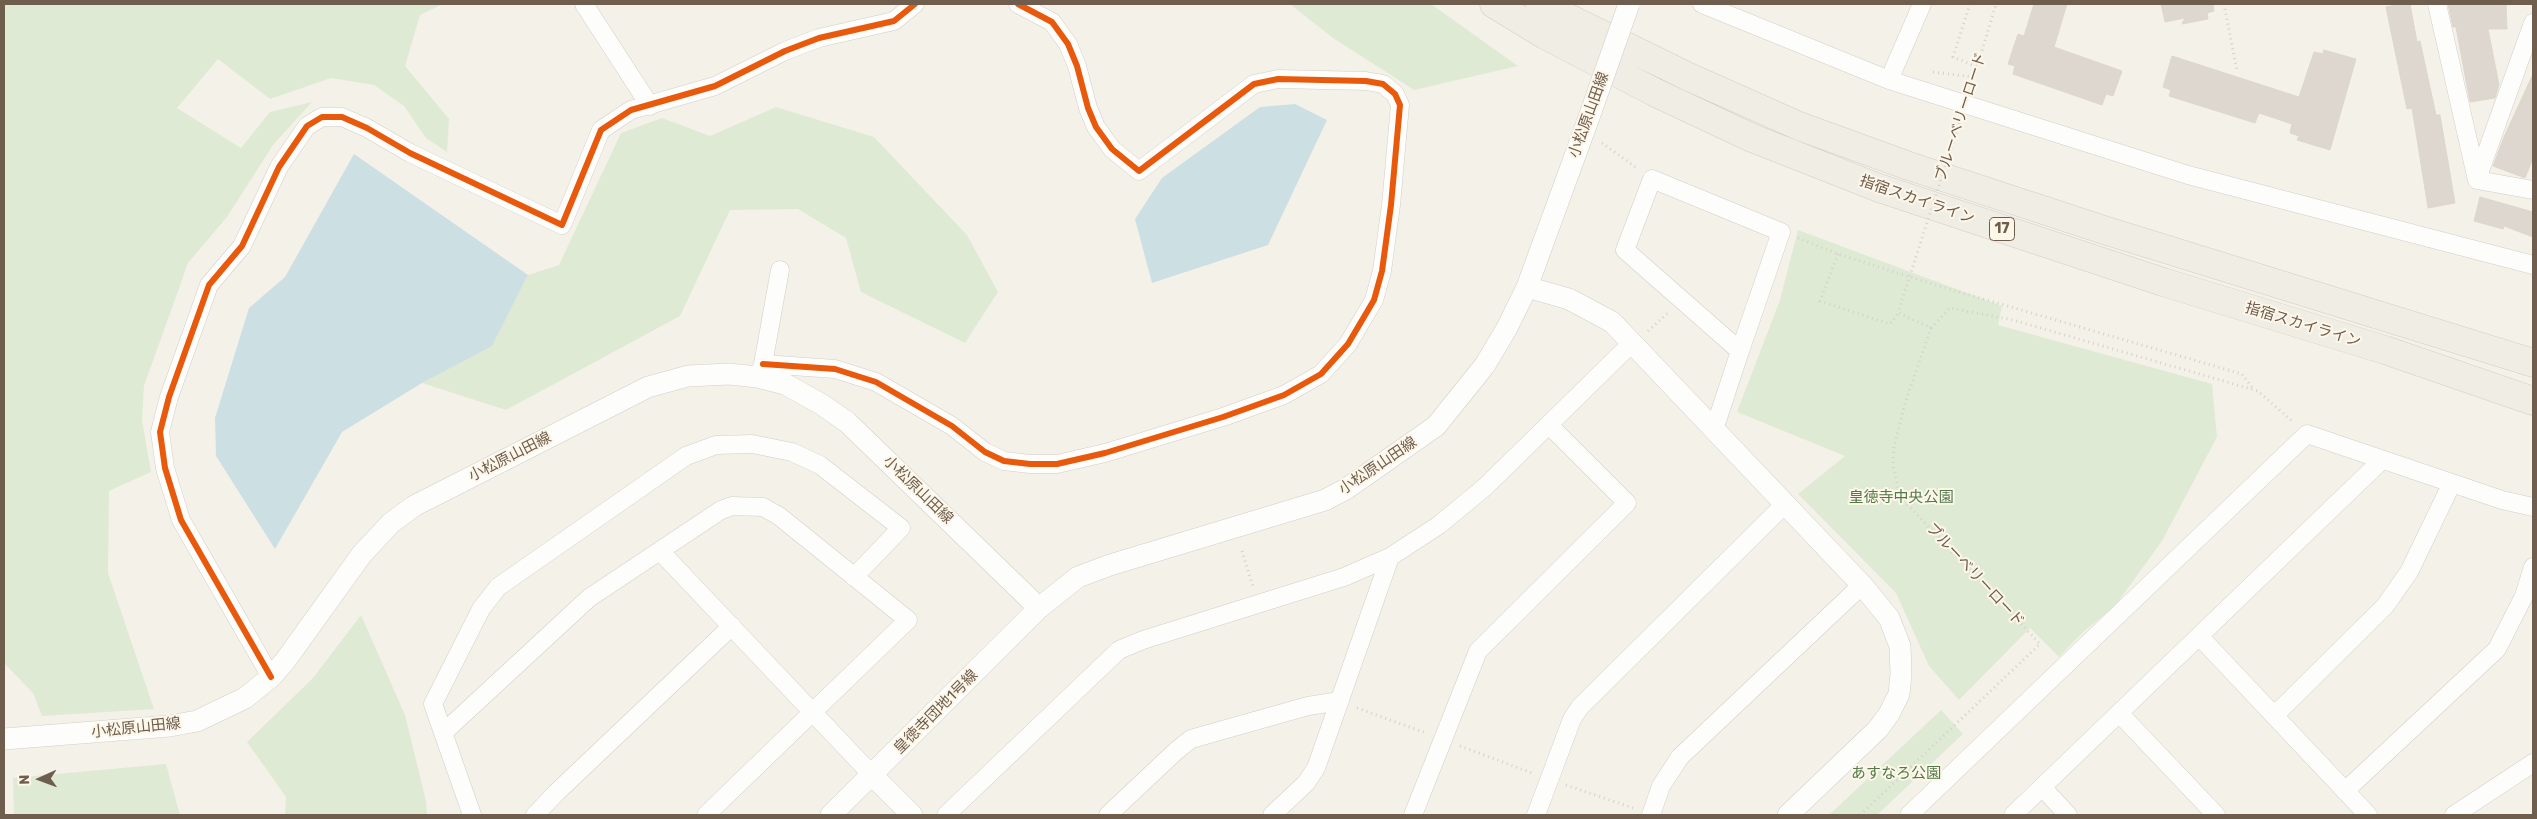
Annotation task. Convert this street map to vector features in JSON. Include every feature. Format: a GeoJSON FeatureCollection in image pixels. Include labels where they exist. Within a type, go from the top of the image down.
{"type":"FeatureCollection","features":[{"type":"Feature","properties":{"kind":"main road","name":"指宿スカイライン"},"geometry":{"type":"LineString","coordinates":[[1494,4],[1544,35],[1654,92],[1752,138],[1878,188],[2163,282],[2385,350],[2533,401]]}},
{"type":"Feature","properties":{"kind":"main road","name":"指宿スカイライン"},"geometry":{"type":"LineString","coordinates":[[1540,4],[1697,81],[1799,126],[1909,166],[2104,230],[2533,363]]}},
{"type":"Feature","properties":{"kind":"street"},"geometry":{"type":"LineString","coordinates":[[584,4],[650,106]]}},
{"type":"Feature","properties":{"kind":"street"},"geometry":{"type":"LineString","coordinates":[[271,677],[181,520],[165,468],[160,432],[169,397],[209,285],[242,246],[279,167],[307,126],[322,117],[342,117],[367,128],[410,153],[562,224],[584,176],[601,130],[631,110],[716,86],[785,51],[819,38],[894,21],[915,4]]}},
{"type":"Feature","properties":{"kind":"street"},"geometry":{"type":"LineString","coordinates":[[780,270],[760,370],[835,369],[876,382],[952,426],[985,452],[1004,460],[1030,464],[1057,464],[1114,450],[1223,417],[1284,395],[1320,374],[1348,344],[1374,300],[1382,271],[1391,205],[1400,105],[1395,94],[1383,84],[1366,81],[1278,79],[1254,84],[1139,170],[1112,149],[1096,127],[1088,108],[1077,66],[1068,44],[1052,22],[1018,4]]}},
{"type":"Feature","properties":{"kind":"street","name":"小松原山田線"},"geometry":{"type":"LineString","coordinates":[[4,739],[170,726],[197,721],[245,698],[271,677],[362,554],[390,523],[414,506],[648,388],[688,376],[760,370],[847,422],[1039,608],[1078,577],[1110,565],[1325,500],[1346,489],[1436,426],[1484,366],[1507,328],[1527,287],[1629,4]]}},
{"type":"Feature","properties":{"kind":"street"},"geometry":{"type":"LineString","coordinates":[[1702,4],[1889,80],[2188,175],[2533,265]]}},
{"type":"Feature","properties":{"kind":"street"},"geometry":{"type":"LineString","coordinates":[[1889,80],[1922,4]]}},
{"type":"Feature","properties":{"kind":"street"},"geometry":{"type":"LineString","coordinates":[[2437,4],[2477,180]]}},
{"type":"Feature","properties":{"kind":"street"},"geometry":{"type":"LineString","coordinates":[[2477,180],[2533,23]]}},
{"type":"Feature","properties":{"kind":"street"},"geometry":{"type":"LineString","coordinates":[[1714,430],[1781,232],[1652,179],[1625,250],[1740,351]]}},
{"type":"Feature","properties":{"kind":"street"},"geometry":{"type":"LineString","coordinates":[[2477,180],[2533,190]]}},
{"type":"Feature","properties":{"kind":"street"},"geometry":{"type":"LineString","coordinates":[[1527,287],[1570,299],[1612,322],[1637,340],[1714,430],[1862,585],[1889,618],[1900,646],[1901,674],[1899,694],[1889,714],[1878,729],[1788,815]]}},
{"type":"Feature","properties":{"kind":"street"},"geometry":{"type":"LineString","coordinates":[[946,815],[1119,650],[1143,640],[1344,577],[1390,557],[1439,525],[1485,487],[1637,340]]}},
{"type":"Feature","properties":{"kind":"street"},"geometry":{"type":"LineString","coordinates":[[1413,815],[1478,651],[1627,503],[1549,425]]}},
{"type":"Feature","properties":{"kind":"street"},"geometry":{"type":"LineString","coordinates":[[1909,815],[2306,434],[2502,500],[2533,507]]}},
{"type":"Feature","properties":{"kind":"street"},"geometry":{"type":"LineString","coordinates":[[472,815],[433,704],[481,609],[498,586],[686,456],[716,445],[752,444],[792,452],[820,465],[901,528],[854,576]]}},
{"type":"Feature","properties":{"kind":"street"},"geometry":{"type":"LineString","coordinates":[[2013,815],[2382,460]]}},
{"type":"Feature","properties":{"kind":"street"},"geometry":{"type":"LineString","coordinates":[[2274,716],[2385,606],[2409,572],[2452,483]]}},
{"type":"Feature","properties":{"kind":"street"},"geometry":{"type":"LineString","coordinates":[[1536,815],[1572,718],[1580,707],[1785,504]]}},
{"type":"Feature","properties":{"kind":"street"},"geometry":{"type":"LineString","coordinates":[[443,733],[589,598],[721,510],[732,506],[763,507],[778,516],[908,620],[706,815]]}},
{"type":"Feature","properties":{"kind":"street"},"geometry":{"type":"LineString","coordinates":[[660,550],[912,815]]}},
{"type":"Feature","properties":{"kind":"street"},"geometry":{"type":"LineString","coordinates":[[1272,815],[1306,783],[1316,768],[1390,557]]}},
{"type":"Feature","properties":{"kind":"street"},"geometry":{"type":"LineString","coordinates":[[2345,791],[2497,649],[2524,596],[2533,567]]}},
{"type":"Feature","properties":{"kind":"street"},"geometry":{"type":"LineString","coordinates":[[1651,814],[1661,786],[1680,757],[1862,585]]}},
{"type":"Feature","properties":{"kind":"street","name":"皇徳寺団地1号線"},"geometry":{"type":"LineString","coordinates":[[831,815],[873,776],[1039,608]]}},
{"type":"Feature","properties":{"kind":"street"},"geometry":{"type":"LineString","coordinates":[[535,815],[732,626]]}},
{"type":"Feature","properties":{"kind":"street"},"geometry":{"type":"LineString","coordinates":[[2199,636],[2368,815]]}},
{"type":"Feature","properties":{"kind":"street"},"geometry":{"type":"LineString","coordinates":[[1108,815],[1191,739],[1308,706],[1340,701]]}},
{"type":"Feature","properties":{"kind":"street"},"geometry":{"type":"LineString","coordinates":[[2119,713],[2216,815]]}},
{"type":"Feature","properties":{"kind":"street"},"geometry":{"type":"LineString","coordinates":[[2454,815],[2533,763]]}},
{"type":"Feature","properties":{"kind":"street"},"geometry":{"type":"LineString","coordinates":[[2042,787],[2068,815]]}},
{"type":"Feature","properties":{"kind":"path"},"geometry":{"type":"LineString","coordinates":[[1970,4],[1953,57],[1977,67]]}},
{"type":"Feature","properties":{"kind":"path"},"geometry":{"type":"LineString","coordinates":[[2224,4],[2237,71]]}},
{"type":"Feature","properties":{"kind":"path"},"geometry":{"type":"LineString","coordinates":[[1929,72],[1974,77]]}},
{"type":"Feature","properties":{"kind":"path"},"geometry":{"type":"LineString","coordinates":[[1602,142],[1652,179]]}},
{"type":"Feature","properties":{"kind":"path"},"geometry":{"type":"LineString","coordinates":[[1781,232],[1838,254],[1942,287],[2242,374],[2254,390],[2306,434]]}},
{"type":"Feature","properties":{"kind":"path"},"geometry":{"type":"LineString","coordinates":[[1838,254],[1820,301],[1890,324],[1899,313],[1931,328],[1950,308],[2004,318],[2254,390]]}},
{"type":"Feature","properties":{"kind":"path"},"geometry":{"type":"LineString","coordinates":[[1637,340],[1681,301]]}},
{"type":"Feature","properties":{"kind":"path"},"geometry":{"type":"LineString","coordinates":[[1242,551],[1259,605]]}},
{"type":"Feature","properties":{"kind":"path"},"geometry":{"type":"LineString","coordinates":[[1340,701],[1548,779],[1651,814]]}},
{"type":"Feature","properties":{"kind":"green space"},"geometry":{"type":"Polygon","coordinates":[[[4,4],[443,4],[420,15],[405,66],[449,119],[447,152],[426,138],[404,106],[374,85],[331,78],[270,99],[218,59],[177,108],[241,148],[270,112],[312,102],[273,145],[227,217],[188,263],[144,386],[142,420],[151,472],[109,491],[108,573],[154,709],[42,716],[33,693],[4,663],[4,4]]]}},
{"type":"Feature","properties":{"kind":"green space"},"geometry":{"type":"Polygon","coordinates":[[[1290,4],[1431,4],[1518,66],[1414,90],[1333,38],[1290,4]]]}},
{"type":"Feature","properties":{"kind":"green space"},"geometry":{"type":"Polygon","coordinates":[[[776,107],[874,137],[967,235],[998,292],[965,343],[861,292],[846,238],[798,209],[730,210],[680,316],[506,410],[422,383],[492,345],[528,275],[559,265],[621,133],[662,118],[710,136],[776,107]]]}},
{"type":"Feature","properties":{"kind":"green space","name":"皇徳寺中央公園"},"geometry":{"type":"Polygon","coordinates":[[[1798,230],[2002,306],[1998,325],[2212,384],[2217,437],[2162,541],[2115,606],[2083,632],[2059,657],[2030,628],[1959,700],[1929,666],[1896,593],[1798,494],[1845,456],[1737,412],[1780,300],[1798,230]]]}},
{"type":"Feature","properties":{"kind":"green space"},"geometry":{"type":"Polygon","coordinates":[[[361,615],[405,715],[426,801],[427,815],[285,815],[286,797],[247,742],[313,678],[361,615]]]}},
{"type":"Feature","properties":{"kind":"green space","name":"あすなろ公園"},"geometry":{"type":"Polygon","coordinates":[[[1941,710],[1963,734],[1877,815],[1829,815],[1941,710]]]}},
{"type":"Feature","properties":{"kind":"green space"},"geometry":{"type":"Polygon","coordinates":[[[166,764],[180,815],[14,815],[13,778],[166,764]]]}},
{"type":"Feature","properties":{"kind":"shaded area"},"geometry":{"type":"Polygon","coordinates":[[[1295,104],[1327,120],[1268,245],[1152,283],[1135,219],[1162,178],[1260,107],[1295,104]]]}},
{"type":"Feature","properties":{"kind":"shaded area"},"geometry":{"type":"Polygon","coordinates":[[[354,154],[528,275],[492,346],[422,383],[342,432],[275,549],[216,456],[215,418],[249,308],[285,277],[354,154]]]}},
{"type":"Feature","properties":{"kind":"building"},"geometry":{"type":"Polygon","coordinates":[[[2034,4],[2067,4],[2054,47],[2122,71],[2113,96],[2106,94],[2102,105],[2013,74],[2015,66],[2008,64],[2018,34],[2024,36],[2034,4]]]}},
{"type":"Feature","properties":{"kind":"building"},"geometry":{"type":"Polygon","coordinates":[[[2161,4],[2213,4],[2214,11],[2207,13],[2208,19],[2182,24],[2185,18],[2165,22],[2161,4]]]}},
{"type":"Feature","properties":{"kind":"building"},"geometry":{"type":"Polygon","coordinates":[[[2410,4],[2417,42],[2420,41],[2436,115],[2440,115],[2455,203],[2428,208],[2412,108],[2407,109],[2386,7],[2410,4]]]}},
{"type":"Feature","properties":{"kind":"building"},"geometry":{"type":"Polygon","coordinates":[[[2448,4],[2506,4],[2507,29],[2488,29],[2499,85],[2495,98],[2470,102],[2456,27],[2453,27],[2448,4]]]}},
{"type":"Feature","properties":{"kind":"building"},"geometry":{"type":"Polygon","coordinates":[[[2324,50],[2356,59],[2330,150],[2297,140],[2299,136],[2290,133],[2292,124],[2259,113],[2255,123],[2169,96],[2171,90],[2163,87],[2172,56],[2299,97],[2314,52],[2323,54],[2324,50]]]}},
{"type":"Feature","properties":{"kind":"building"},"geometry":{"type":"Polygon","coordinates":[[[2533,74],[2533,158],[2525,178],[2493,166],[2533,74]]]}},
{"type":"Feature","properties":{"kind":"building"},"geometry":{"type":"Polygon","coordinates":[[[2480,197],[2533,212],[2533,237],[2504,226],[2503,229],[2474,221],[2480,197]]]}},
{"type":"Feature","properties":{"kind":"cycle path"},"geometry":{"type":"LineString","coordinates":[[271,677],[181,520],[165,468],[160,432],[169,397],[209,285],[242,246],[279,167],[307,126],[322,117],[342,117],[367,128],[410,153],[562,225],[601,130],[631,110],[715,86],[785,51],[819,38],[894,21],[915,4]]}},
{"type":"Feature","properties":{"kind":"cycle path"},"geometry":{"type":"LineString","coordinates":[[763,364],[835,369],[876,382],[952,426],[985,452],[1004,461],[1030,464],[1057,464],[1105,453],[1223,417],[1284,395],[1321,374],[1348,344],[1374,300],[1382,271],[1391,205],[1400,105],[1395,94],[1383,84],[1366,81],[1278,79],[1254,84],[1139,171],[1112,149],[1096,127],[1088,108],[1077,66],[1068,44],[1052,22],[1018,4]]}}]}
